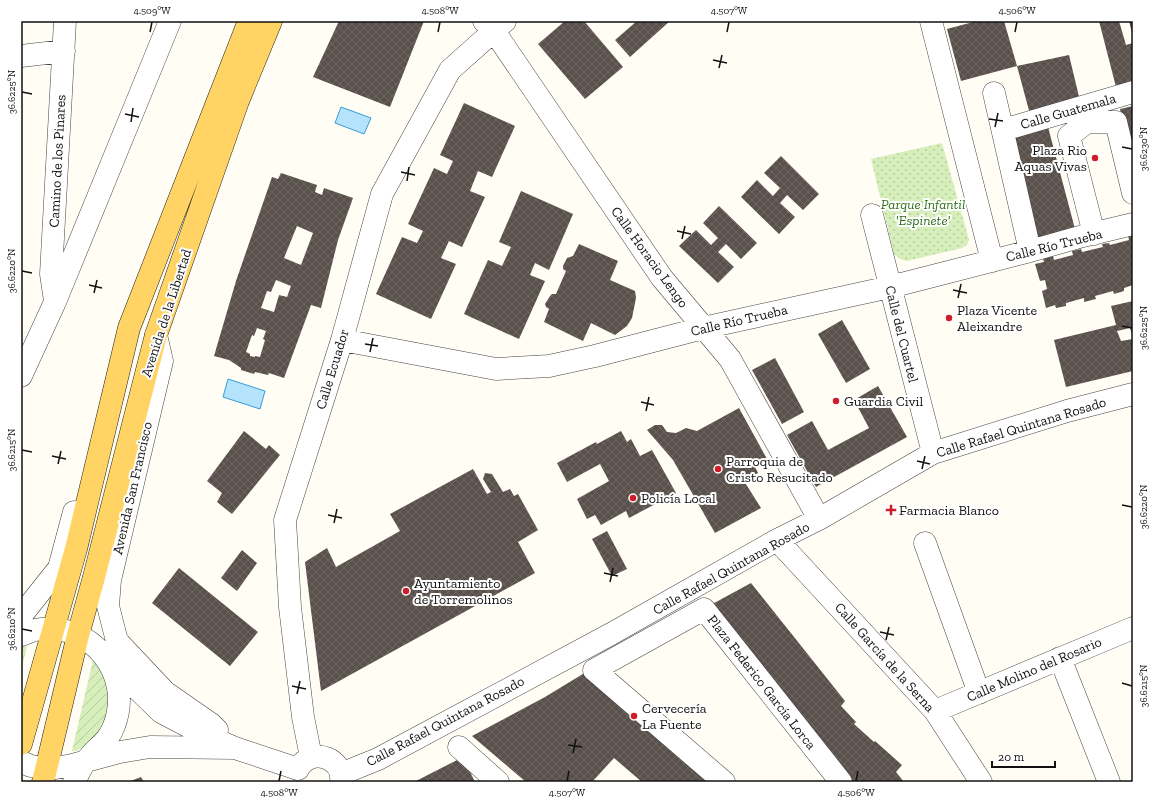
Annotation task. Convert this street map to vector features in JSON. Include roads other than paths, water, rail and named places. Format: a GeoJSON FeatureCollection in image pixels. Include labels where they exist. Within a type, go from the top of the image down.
{"type":"FeatureCollection","features":[{"type":"Feature","properties":{"kind":"main road","name":"Avenida de la Libertad"},"geometry":{"type":"LineString","coordinates":[[21,744],[76,549],[129,328],[249,21]]}},
{"type":"Feature","properties":{"kind":"main road","name":"Avenida de la Libertad"},"geometry":{"type":"LineString","coordinates":[[45,775],[78,635],[156,335],[238,101],[271,21]]}},
{"type":"Feature","properties":{"kind":"street","name":"Camino de los Pinares"},"geometry":{"type":"LineString","coordinates":[[55,302],[51,274],[65,21]]}},
{"type":"Feature","properties":{"kind":"street"},"geometry":{"type":"LineString","coordinates":[[21,376],[55,302],[170,21]]}},
{"type":"Feature","properties":{"kind":"street"},"geometry":{"type":"LineString","coordinates":[[931,21],[992,261]]}},
{"type":"Feature","properties":{"kind":"street","name":"Calle Horacio Lengo"},"geometry":{"type":"LineString","coordinates":[[495,24],[662,278],[730,359],[819,519]]}},
{"type":"Feature","properties":{"kind":"street","name":"Calle Ecuador"},"geometry":{"type":"LineString","coordinates":[[302,770],[303,717],[290,608],[285,520],[342,340],[382,194],[450,70],[495,24]]}},
{"type":"Feature","properties":{"kind":"street"},"geometry":{"type":"LineString","coordinates":[[21,56],[64,51]]}},
{"type":"Feature","properties":{"kind":"street","name":"Calle Guatemala"},"geometry":{"type":"LineString","coordinates":[[1003,130],[1133,92]]}},
{"type":"Feature","properties":{"kind":"street"},"geometry":{"type":"LineString","coordinates":[[994,93],[1030,251]]}},
{"type":"Feature","properties":{"kind":"street"},"geometry":{"type":"LineString","coordinates":[[1094,234],[1069,136],[1087,122],[1116,122],[1133,193]]}},
{"type":"Feature","properties":{"kind":"street","name":"Calle del Cuartel"},"geometry":{"type":"LineString","coordinates":[[872,215],[933,453]]}},
{"type":"Feature","properties":{"kind":"street","name":"Calle Río Trueba"},"geometry":{"type":"LineString","coordinates":[[342,340],[496,369],[550,366],[704,328],[890,287],[1133,224]]}},
{"type":"Feature","properties":{"kind":"street","name":"Avenida San Francisco"},"geometry":{"type":"LineString","coordinates":[[156,335],[162,361],[110,580],[108,606],[117,641],[112,667],[125,677],[161,712],[201,733],[235,748],[302,770],[319,756],[326,757],[333,761],[338,767],[341,778]]}},
{"type":"Feature","properties":{"kind":"street","name":"Calle Rafael Quintana Rosado"},"geometry":{"type":"LineString","coordinates":[[341,778],[611,634],[777,540],[819,519],[933,453],[1067,411],[1133,394]]}},
{"type":"Feature","properties":{"kind":"street"},"geometry":{"type":"LineString","coordinates":[[21,616],[59,568],[79,496],[92,480]]}},
{"type":"Feature","properties":{"kind":"street","name":"Calle García de la Serna"},"geometry":{"type":"LineString","coordinates":[[777,540],[935,711],[982,782]]}},
{"type":"Feature","properties":{"kind":"street"},"geometry":{"type":"LineString","coordinates":[[924,543],[978,693]]}},
{"type":"Feature","properties":{"kind":"street","name":"Plaza Federico García Lorca"},"geometry":{"type":"LineString","coordinates":[[724,782],[594,670],[704,609],[841,782]]}},
{"type":"Feature","properties":{"kind":"street","name":"Calle Molino del Rosario"},"geometry":{"type":"LineString","coordinates":[[935,711],[1133,628]]}},
{"type":"Feature","properties":{"kind":"street"},"geometry":{"type":"LineString","coordinates":[[21,635],[35,630],[54,629],[78,635],[96,646],[104,654],[112,667],[119,687],[120,707],[114,727],[103,744],[86,760],[74,782]]}},
{"type":"Feature","properties":{"kind":"street","name":"Avenida San Francisco"},"geometry":{"type":"LineString","coordinates":[[117,641],[165,692],[211,724],[235,748]]}},
{"type":"Feature","properties":{"kind":"street"},"geometry":{"type":"LineString","coordinates":[[1060,658],[1109,782]]}},
{"type":"Feature","properties":{"kind":"street"},"geometry":{"type":"LineString","coordinates":[[21,762],[31,766],[45,775],[86,760],[150,747],[235,748]]}},
{"type":"Feature","properties":{"kind":"street"},"geometry":{"type":"LineString","coordinates":[[459,747],[498,782]]}},
{"type":"Feature","properties":{"kind":"water"},"geometry":{"type":"Polygon","coordinates":[[[341,107],[371,118],[364,134],[335,123],[341,107]]]}},
{"type":"Feature","properties":{"kind":"water"},"geometry":{"type":"Polygon","coordinates":[[[228,379],[265,391],[260,409],[223,397],[228,379]]]}},
{"type":"Feature","properties":{"kind":"place","name":"Plaza Rio Aquas Vivas"},"geometry":{"type":"Point","coordinates":[1095,158]}},
{"type":"Feature","properties":{"kind":"place","name":"Plaza Vicente Aleixandre"},"geometry":{"type":"Point","coordinates":[949,318]}},
{"type":"Feature","properties":{"kind":"place","name":"Guardia Civil"},"geometry":{"type":"Point","coordinates":[836,401]}},
{"type":"Feature","properties":{"kind":"place","name":"Parroquia de Cristo Resucitado"},"geometry":{"type":"Point","coordinates":[718,469]}},
{"type":"Feature","properties":{"kind":"place","name":"Policía Local"},"geometry":{"type":"Point","coordinates":[633,498]}},
{"type":"Feature","properties":{"kind":"place","name":"Farmacia Blanco"},"geometry":{"type":"Point","coordinates":[891,510]}},
{"type":"Feature","properties":{"kind":"place","name":"Ayuntamiento de Torremolinos"},"geometry":{"type":"Point","coordinates":[406,591]}},
{"type":"Feature","properties":{"kind":"place","name":"Cervecería La Fuente"},"geometry":{"type":"Point","coordinates":[634,716]}},
{"type":"Feature","properties":{"kind":"park label","name":"Parque Infantil 'Espinete'"},"geometry":{"type":"Point","coordinates":[923,212]}}]}
